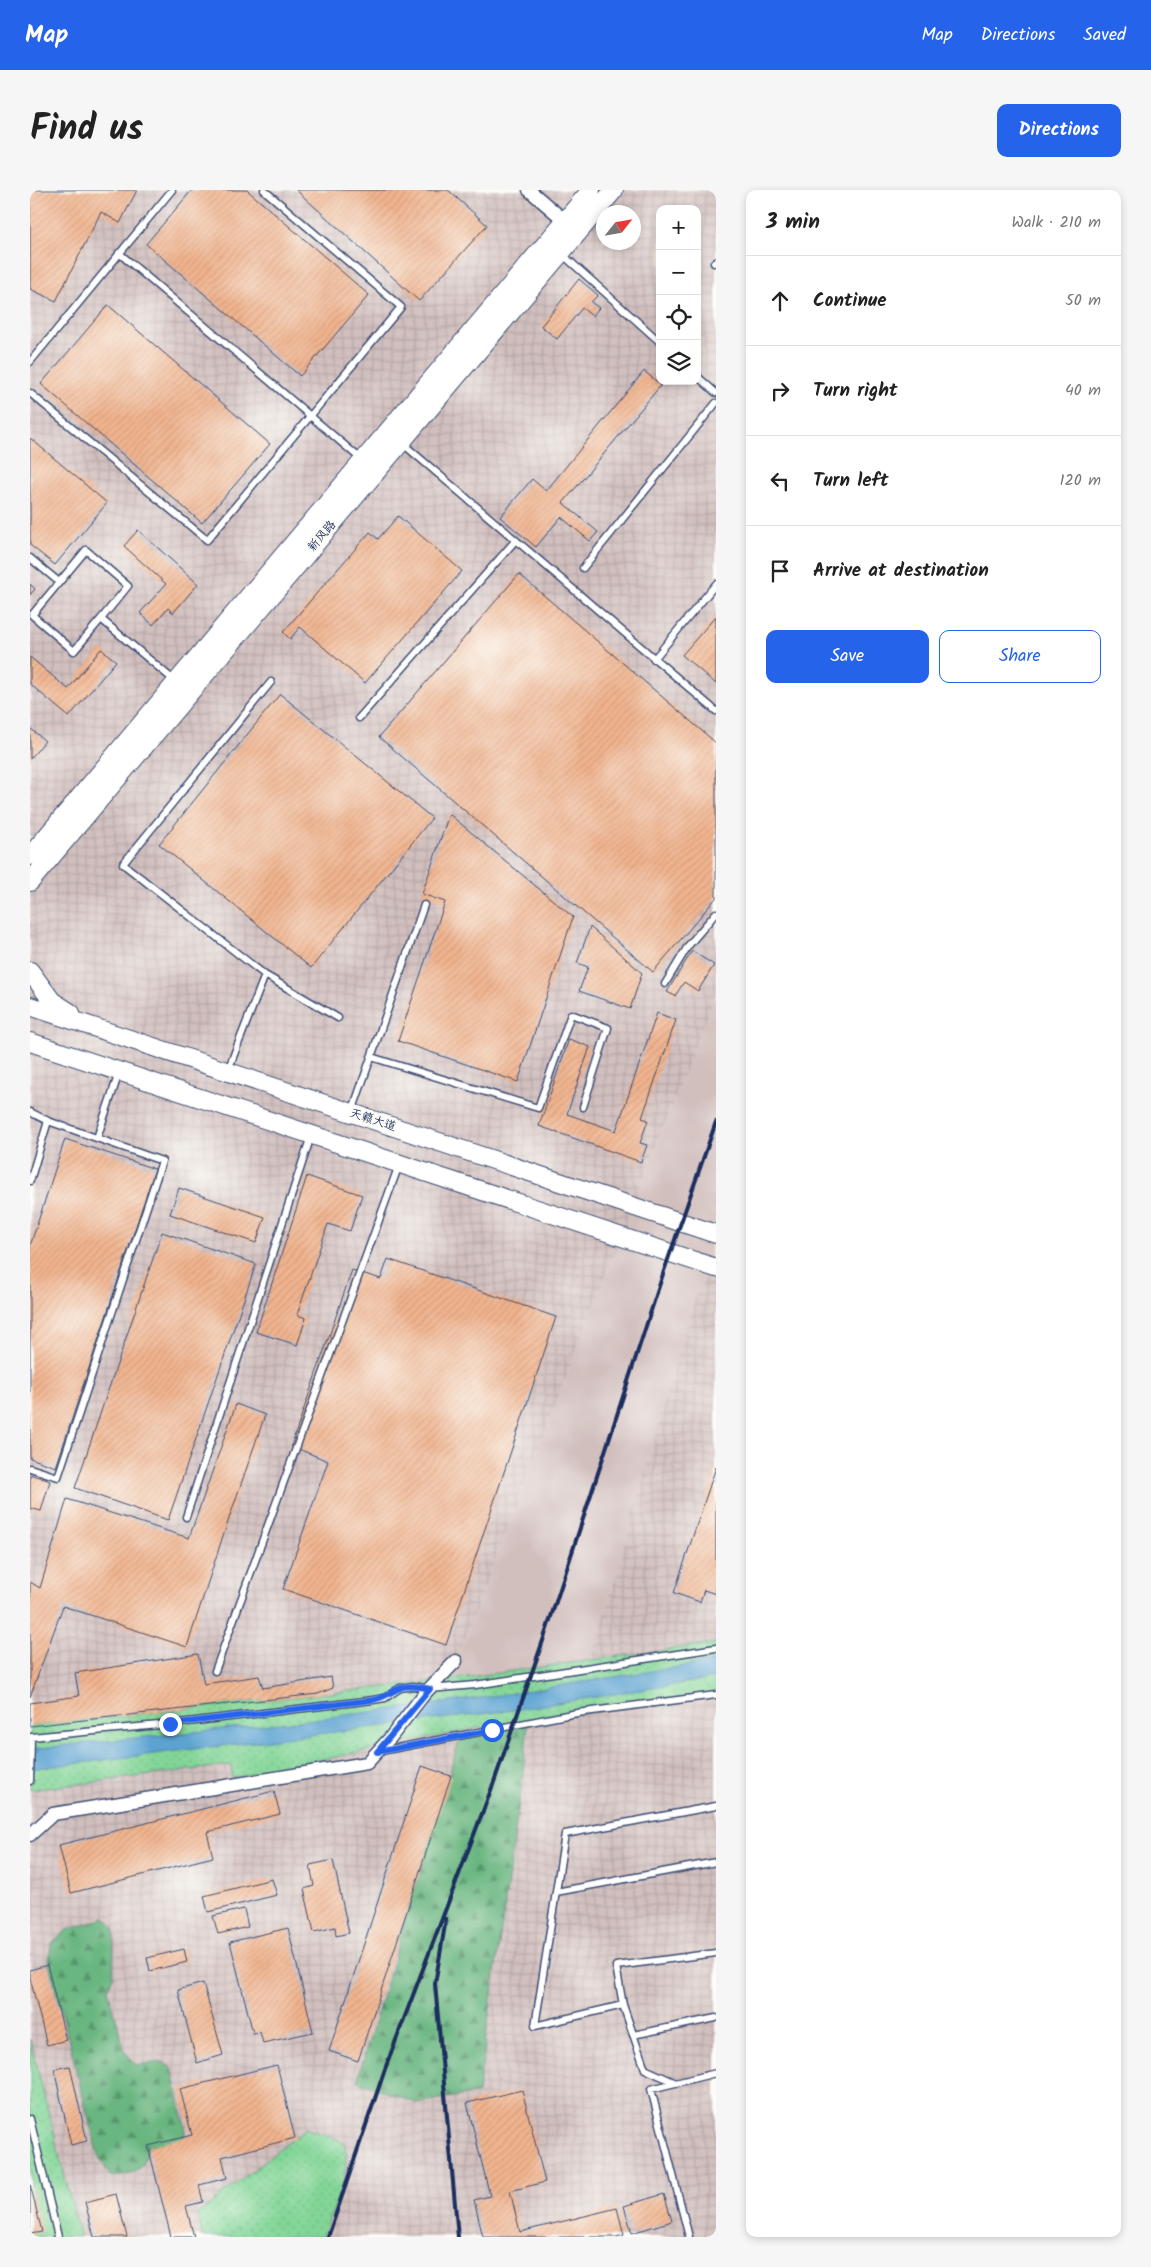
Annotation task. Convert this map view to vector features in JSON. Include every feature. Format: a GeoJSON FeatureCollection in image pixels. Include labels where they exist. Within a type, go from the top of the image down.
{"type":"FeatureCollection","features":[{"type":"Feature","properties":{"kind":"street"},"geometry":{"type":"LineString","coordinates":[[529,190],[564,220]]}},
{"type":"Feature","properties":{"kind":"street","name":"新风路"},"geometry":{"type":"LineString","coordinates":[[30,856],[591,190]]}},
{"type":"Feature","properties":{"kind":"street","name":"新风路"},"geometry":{"type":"LineString","coordinates":[[30,891],[35,876],[614,190]]}},
{"type":"Feature","properties":{"kind":"street"},"geometry":{"type":"LineString","coordinates":[[30,971],[52,1001],[95,1027]]}},
{"type":"Feature","properties":{"kind":"street","name":"天籁大道"},"geometry":{"type":"LineString","coordinates":[[30,1006],[716,1234]]}},
{"type":"Feature","properties":{"kind":"street"},"geometry":{"type":"LineString","coordinates":[[30,1042],[716,1268]]}},
{"type":"Feature","properties":{"kind":"street"},"geometry":{"type":"LineString","coordinates":[[30,1835],[53,1814],[367,1763],[456,1661]]}},
{"type":"Feature","properties":{"kind":"lane"},"geometry":{"type":"LineString","coordinates":[[30,362],[172,190]]}},
{"type":"Feature","properties":{"kind":"lane"},"geometry":{"type":"LineString","coordinates":[[30,393],[207,540],[401,307],[264,190]]}},
{"type":"Feature","properties":{"kind":"lane"},"geometry":{"type":"LineString","coordinates":[[119,253],[363,461]]}},
{"type":"Feature","properties":{"kind":"lane"},"geometry":{"type":"LineString","coordinates":[[561,253],[658,340]]}},
{"type":"Feature","properties":{"kind":"lane"},"geometry":{"type":"LineString","coordinates":[[701,380],[716,393]]}},
{"type":"Feature","properties":{"kind":"lane"},"geometry":{"type":"LineString","coordinates":[[582,568],[716,403]]}},
{"type":"Feature","properties":{"kind":"lane"},"geometry":{"type":"LineString","coordinates":[[401,442],[514,541],[716,711]]}},
{"type":"Feature","properties":{"kind":"lane"},"geometry":{"type":"LineString","coordinates":[[359,718],[514,541]]}},
{"type":"Feature","properties":{"kind":"lane"},"geometry":{"type":"LineString","coordinates":[[86,550],[128,586],[101,619],[74,651],[32,615],[86,550]]}},
{"type":"Feature","properties":{"kind":"lane"},"geometry":{"type":"LineString","coordinates":[[30,558],[59,582]]}},
{"type":"Feature","properties":{"kind":"lane"},"geometry":{"type":"LineString","coordinates":[[654,658],[716,584]]}},
{"type":"Feature","properties":{"kind":"lane"},"geometry":{"type":"LineString","coordinates":[[101,619],[176,682]]}},
{"type":"Feature","properties":{"kind":"lane"},"geometry":{"type":"LineString","coordinates":[[271,682],[123,864],[265,974],[338,1018]]}},
{"type":"Feature","properties":{"kind":"lane"},"geometry":{"type":"LineString","coordinates":[[352,1113],[424,905]]}},
{"type":"Feature","properties":{"kind":"lane"},"geometry":{"type":"LineString","coordinates":[[665,984],[688,946],[716,913]]}},
{"type":"Feature","properties":{"kind":"lane"},"geometry":{"type":"LineString","coordinates":[[228,1071],[265,974]]}},
{"type":"Feature","properties":{"kind":"lane"},"geometry":{"type":"LineString","coordinates":[[371,1057],[538,1108],[571,1014],[608,1028],[583,1107]]}},
{"type":"Feature","properties":{"kind":"lane"},"geometry":{"type":"LineString","coordinates":[[97,1138],[120,1071]]}},
{"type":"Feature","properties":{"kind":"lane"},"geometry":{"type":"LineString","coordinates":[[30,1112],[48,1121],[162,1161],[58,1477],[30,1468]]}},
{"type":"Feature","properties":{"kind":"lane"},"geometry":{"type":"LineString","coordinates":[[30,1181],[48,1121]]}},
{"type":"Feature","properties":{"kind":"lane"},"geometry":{"type":"LineString","coordinates":[[186,1517],[311,1134]]}},
{"type":"Feature","properties":{"kind":"lane"},"geometry":{"type":"LineString","coordinates":[[215,1671],[399,1164]]}},
{"type":"Feature","properties":{"kind":"lane"},"geometry":{"type":"LineString","coordinates":[[30,1781],[31,1737],[170,1724],[373,1700],[385,1698],[400,1688],[413,1686],[428,1691],[716,1648]]}},
{"type":"Feature","properties":{"kind":"lane"},"geometry":{"type":"LineString","coordinates":[[377,1752],[577,1713],[716,1695]]}},
{"type":"Feature","properties":{"kind":"lane"},"geometry":{"type":"LineString","coordinates":[[623,2005],[535,2026],[566,1834],[716,1806]]}},
{"type":"Feature","properties":{"kind":"lane"},"geometry":{"type":"LineString","coordinates":[[556,1892],[716,1862]]}},
{"type":"Feature","properties":{"kind":"lane"},"geometry":{"type":"LineString","coordinates":[[676,2083],[645,2069],[623,2005],[616,1966],[716,1953]]}},
{"type":"Feature","properties":{"kind":"lane"},"geometry":{"type":"LineString","coordinates":[[634,2035],[716,2018]]}},
{"type":"Feature","properties":{"kind":"lane"},"geometry":{"type":"LineString","coordinates":[[689,2237],[651,2088],[716,2073]]}},
{"type":"Feature","properties":{"kind":"lane"},"geometry":{"type":"LineString","coordinates":[[30,2119],[58,2237]]}},
{"type":"Feature","properties":{"kind":"shaded area"},"geometry":{"type":"Polygon","coordinates":[[[30,190],[716,190],[716,993],[456,1661],[383,1747],[493,1725],[577,1713],[692,1304],[709,1266],[716,1268],[716,2237],[30,2237],[30,190]]]}},
{"type":"Feature","properties":{"kind":"shaded area"},"geometry":{"type":"Polygon","coordinates":[[[716,993],[716,1222],[712,1233],[709,1266],[692,1304],[592,1660],[439,1681],[456,1661],[716,993]]]}},
{"type":"Feature","properties":{"kind":"green space"},"geometry":{"type":"Polygon","coordinates":[[[716,1643],[716,1695],[493,1725],[232,1778],[231,1765],[30,1790],[30,1726],[439,1681],[716,1643]]]}},
{"type":"Feature","properties":{"kind":"green space"},"geometry":{"type":"Polygon","coordinates":[[[528,1723],[521,1789],[478,2093],[416,2103],[357,2081],[461,1735],[528,1723]]]}},
{"type":"Feature","properties":{"kind":"green space"},"geometry":{"type":"Polygon","coordinates":[[[105,1918],[114,1928],[113,1977],[108,1989],[125,2052],[136,2065],[163,2062],[172,2068],[185,2126],[184,2138],[148,2146],[141,2167],[133,2172],[111,2177],[98,2155],[48,1959],[52,1943],[67,1930],[105,1918]]]}},
{"type":"Feature","properties":{"kind":"green space"},"geometry":{"type":"Polygon","coordinates":[[[30,2039],[80,2237],[30,2237],[30,2039]]]}},
{"type":"Feature","properties":{"kind":"green space"},"geometry":{"type":"Polygon","coordinates":[[[306,2128],[344,2142],[346,2154],[344,2178],[323,2237],[202,2237],[198,2214],[306,2128]]]}},
{"type":"Feature","properties":{"kind":"water"},"geometry":{"type":"Polygon","coordinates":[[[716,1661],[716,1678],[506,1711],[30,1769],[30,1749],[299,1721],[481,1698],[716,1661]]]}},
{"type":"Feature","properties":{"kind":"building"},"geometry":{"type":"Polygon","coordinates":[[[30,190],[137,190],[120,223],[101,212],[56,301],[30,289],[30,190]]]}},
{"type":"Feature","properties":{"kind":"building"},"geometry":{"type":"Polygon","coordinates":[[[192,190],[247,190],[369,295],[300,376],[146,244],[192,190]]]}},
{"type":"Feature","properties":{"kind":"building"},"geometry":{"type":"Polygon","coordinates":[[[296,190],[448,190],[487,225],[419,301],[296,190]]]}},
{"type":"Feature","properties":{"kind":"building"},"geometry":{"type":"Polygon","coordinates":[[[579,279],[598,295],[591,302],[599,308],[592,316],[582,308],[557,339],[541,326],[579,279]]]}},
{"type":"Feature","properties":{"kind":"building"},"geometry":{"type":"Polygon","coordinates":[[[108,305],[270,444],[202,523],[41,384],[108,305]]]}},
{"type":"Feature","properties":{"kind":"building"},"geometry":{"type":"Polygon","coordinates":[[[644,371],[656,381],[656,385],[661,385],[563,503],[598,532],[590,541],[561,517],[536,547],[500,517],[532,479],[546,491],[644,371]]]}},
{"type":"Feature","properties":{"kind":"building"},"geometry":{"type":"Polygon","coordinates":[[[30,438],[107,503],[55,565],[30,545],[30,438]]]}},
{"type":"Feature","properties":{"kind":"building"},"geometry":{"type":"Polygon","coordinates":[[[398,516],[462,571],[365,683],[300,627],[290,639],[283,632],[370,532],[378,539],[398,516]]]}},
{"type":"Feature","properties":{"kind":"building"},"geometry":{"type":"Polygon","coordinates":[[[138,530],[198,584],[173,613],[168,608],[153,625],[140,613],[166,584],[124,546],[138,530]]]}},
{"type":"Feature","properties":{"kind":"building"},"geometry":{"type":"Polygon","coordinates":[[[519,574],[716,743],[716,898],[653,972],[379,737],[519,574]]]}},
{"type":"Feature","properties":{"kind":"building"},"geometry":{"type":"Polygon","coordinates":[[[30,584],[35,589],[30,595],[30,584]]]}},
{"type":"Feature","properties":{"kind":"building"},"geometry":{"type":"Polygon","coordinates":[[[716,616],[716,684],[682,655],[716,616]]]}},
{"type":"Feature","properties":{"kind":"building"},"geometry":{"type":"Polygon","coordinates":[[[101,649],[116,661],[69,717],[30,684],[30,657],[68,689],[101,649]]]}},
{"type":"Feature","properties":{"kind":"building"},"geometry":{"type":"Polygon","coordinates":[[[280,694],[432,818],[311,968],[159,844],[280,694]]]}},
{"type":"Feature","properties":{"kind":"building"},"geometry":{"type":"Polygon","coordinates":[[[30,728],[45,741],[30,759],[30,728]]]}},
{"type":"Feature","properties":{"kind":"building"},"geometry":{"type":"Polygon","coordinates":[[[449,814],[573,917],[518,1082],[398,1041],[445,902],[422,894],[449,814]]]}},
{"type":"Feature","properties":{"kind":"building"},"geometry":{"type":"Polygon","coordinates":[[[590,927],[642,973],[630,1009],[579,991],[588,967],[577,963],[590,927]]]}},
{"type":"Feature","properties":{"kind":"building"},"geometry":{"type":"Polygon","coordinates":[[[692,951],[714,965],[698,991],[684,982],[675,996],[667,992],[692,951]]]}},
{"type":"Feature","properties":{"kind":"building"},"geometry":{"type":"Polygon","coordinates":[[[657,1013],[676,1020],[642,1118],[648,1120],[640,1143],[647,1145],[641,1162],[539,1126],[569,1039],[590,1047],[567,1114],[616,1131],[657,1013]]]}},
{"type":"Feature","properties":{"kind":"building"},"geometry":{"type":"Polygon","coordinates":[[[65,1139],[155,1169],[56,1467],[30,1458],[30,1246],[65,1139]]]}},
{"type":"Feature","properties":{"kind":"building"},"geometry":{"type":"Polygon","coordinates":[[[307,1176],[362,1195],[350,1231],[328,1224],[297,1315],[306,1318],[297,1345],[256,1332],[307,1176]]]}},
{"type":"Feature","properties":{"kind":"building"},"geometry":{"type":"Polygon","coordinates":[[[179,1188],[265,1217],[256,1243],[170,1214],[179,1188]]]}},
{"type":"Feature","properties":{"kind":"building"},"geometry":{"type":"Polygon","coordinates":[[[162,1232],[256,1264],[168,1520],[75,1488],[162,1232]]]}},
{"type":"Feature","properties":{"kind":"building"},"geometry":{"type":"Polygon","coordinates":[[[388,1259],[556,1317],[446,1645],[283,1589],[328,1461],[291,1446],[352,1270],[381,1279],[388,1259]]]}},
{"type":"Feature","properties":{"kind":"building"},"geometry":{"type":"Polygon","coordinates":[[[236,1404],[265,1415],[187,1647],[63,1606],[30,1697],[30,1582],[40,1588],[67,1499],[189,1538],[236,1404]]]}},
{"type":"Feature","properties":{"kind":"building"},"geometry":{"type":"Polygon","coordinates":[[[716,1467],[716,1594],[704,1590],[700,1602],[674,1593],[716,1467]]]}},
{"type":"Feature","properties":{"kind":"building"},"geometry":{"type":"Polygon","coordinates":[[[30,1474],[50,1481],[41,1511],[30,1508],[30,1474]]]}},
{"type":"Feature","properties":{"kind":"building"},"geometry":{"type":"Polygon","coordinates":[[[198,1654],[204,1684],[259,1676],[263,1688],[331,1677],[333,1688],[318,1694],[30,1726],[30,1703],[79,1696],[75,1673],[198,1654]]]}},
{"type":"Feature","properties":{"kind":"building"},"geometry":{"type":"Polygon","coordinates":[[[422,1766],[451,1776],[358,2061],[329,2051],[422,1766]]]}},
{"type":"Feature","properties":{"kind":"building"},"geometry":{"type":"Polygon","coordinates":[[[274,1791],[280,1814],[207,1832],[213,1857],[71,1893],[59,1845],[274,1791]]]}},
{"type":"Feature","properties":{"kind":"building"},"geometry":{"type":"Polygon","coordinates":[[[333,1860],[349,1933],[336,1936],[335,1927],[314,1932],[304,1889],[314,1886],[310,1865],[333,1860]]]}},
{"type":"Feature","properties":{"kind":"building"},"geometry":{"type":"Polygon","coordinates":[[[272,1879],[277,1895],[208,1912],[204,1896],[272,1879]]]}},
{"type":"Feature","properties":{"kind":"building"},"geometry":{"type":"Polygon","coordinates":[[[244,1909],[248,1927],[218,1934],[213,1916],[244,1909]]]}},
{"type":"Feature","properties":{"kind":"building"},"geometry":{"type":"Polygon","coordinates":[[[288,1928],[313,2032],[263,2043],[260,2032],[253,2033],[230,1942],[288,1928]]]}},
{"type":"Feature","properties":{"kind":"building"},"geometry":{"type":"Polygon","coordinates":[[[184,1949],[187,1962],[150,1971],[147,1958],[184,1949]]]}},
{"type":"Feature","properties":{"kind":"building"},"geometry":{"type":"Polygon","coordinates":[[[47,1965],[66,2040],[47,2045],[30,1978],[30,1970],[47,1965]]]}},
{"type":"Feature","properties":{"kind":"building"},"geometry":{"type":"Polygon","coordinates":[[[203,1983],[223,2055],[197,2063],[178,1990],[203,1983]]]}},
{"type":"Feature","properties":{"kind":"building"},"geometry":{"type":"Polygon","coordinates":[[[277,2065],[295,2138],[222,2157],[227,2178],[199,2185],[203,2202],[186,2206],[194,2237],[171,2237],[148,2146],[192,2135],[180,2089],[277,2065]]]}},
{"type":"Feature","properties":{"kind":"building"},"geometry":{"type":"Polygon","coordinates":[[[70,2066],[87,2141],[71,2145],[54,2069],[70,2066]]]}},
{"type":"Feature","properties":{"kind":"building"},"geometry":{"type":"Polygon","coordinates":[[[522,2090],[545,2182],[510,2191],[520,2232],[617,2208],[624,2235],[616,2237],[483,2237],[474,2200],[490,2196],[467,2103],[522,2090]]]}},
{"type":"Feature","properties":{"kind":"building"},"geometry":{"type":"Polygon","coordinates":[[[30,2184],[42,2232],[30,2234],[30,2184]]]}},
{"type":"Feature","properties":{"kind":"building"},"geometry":{"type":"Polygon","coordinates":[[[116,2194],[127,2237],[94,2237],[85,2202],[116,2194]]]}},
{"type":"Feature","properties":{"kind":"building"},"geometry":{"type":"Polygon","coordinates":[[[664,2194],[672,2221],[632,2233],[624,2206],[664,2194]]]}},
{"type":"Feature","properties":{"kind":"railway"},"geometry":{"type":"LineString","coordinates":[[328,2237],[385,2069],[494,1782],[547,1629],[664,1271],[716,1122]]}},
{"type":"Feature","properties":{"kind":"railway"},"geometry":{"type":"LineString","coordinates":[[446,1919],[435,1984],[458,2237]]}},
{"type":"Feature","properties":{"kind":"route"},"geometry":{"type":"LineString","coordinates":[[170,1724],[373,1700],[385,1698],[400,1688],[413,1686],[430,1689],[377,1752],[492,1730]]}}]}
